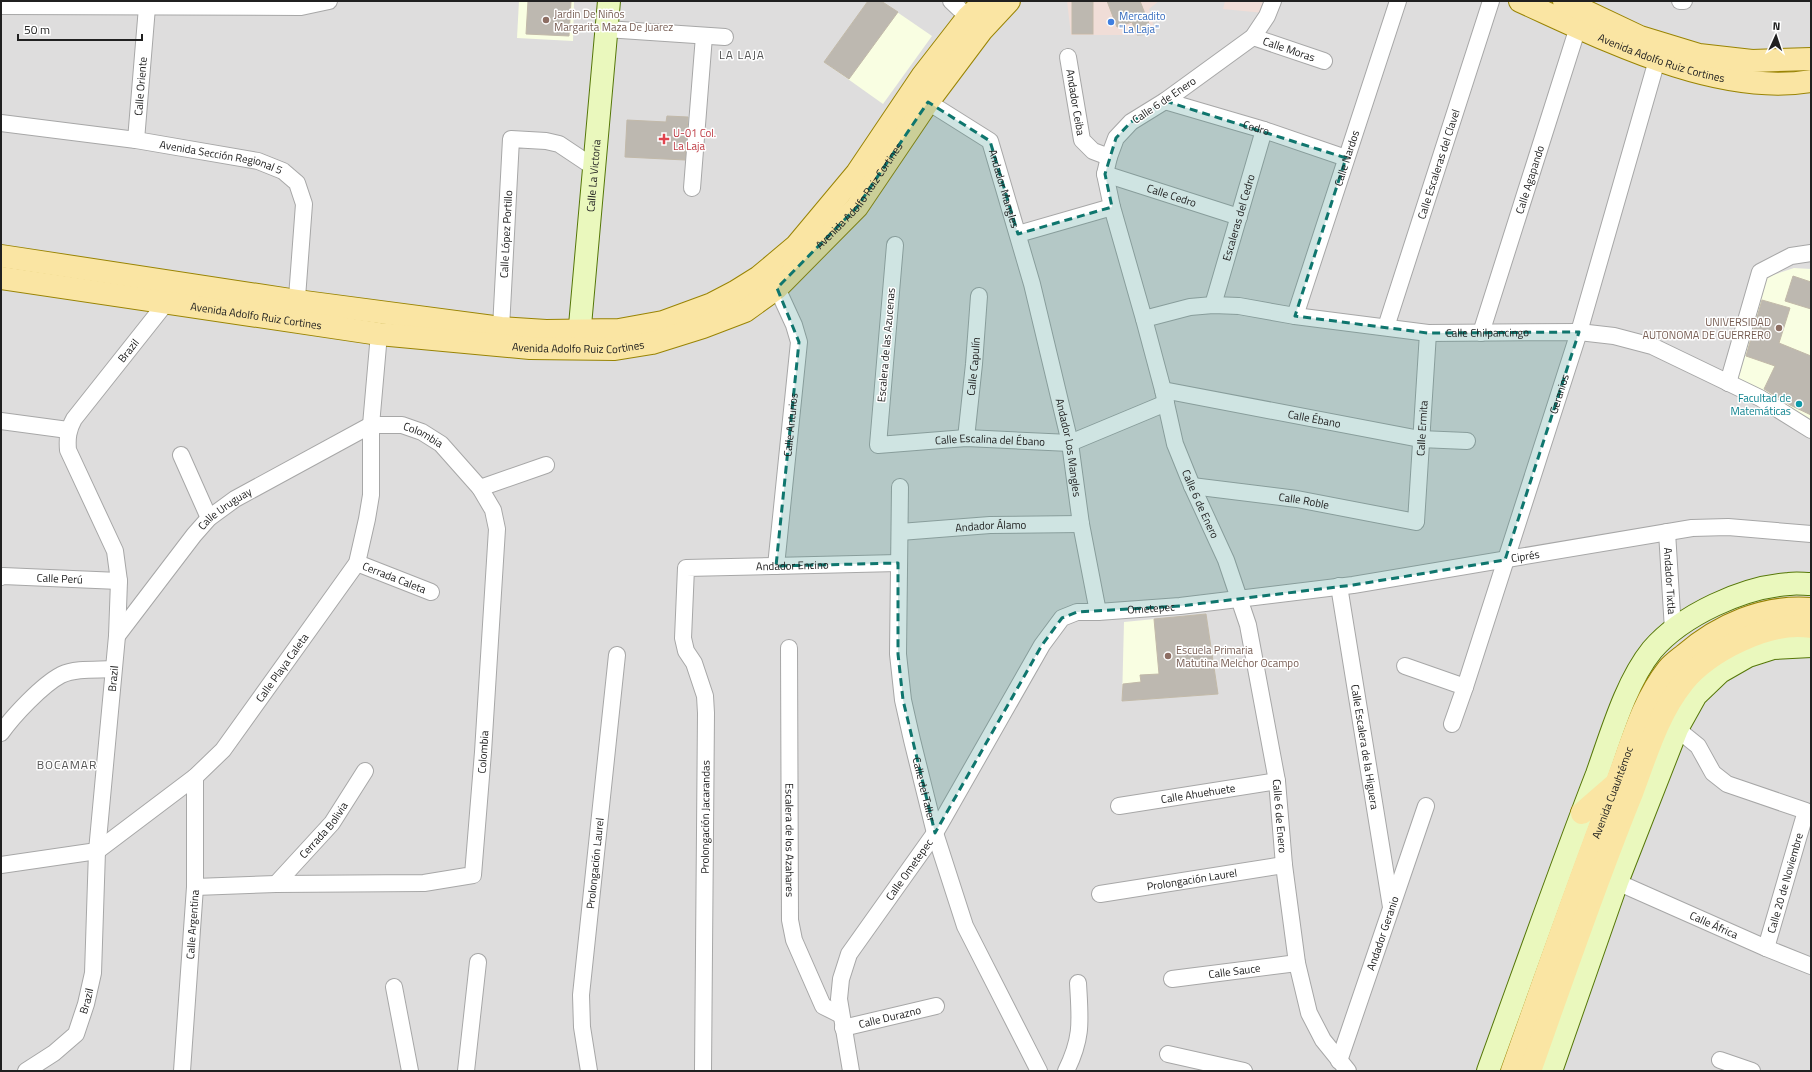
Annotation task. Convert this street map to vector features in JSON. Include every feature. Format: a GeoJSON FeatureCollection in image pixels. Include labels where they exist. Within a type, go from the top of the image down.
{"type":"FeatureCollection","features":[{"type":"Feature","properties":{"kind":"main road","name":"Avenida Adolfo Ruiz Cortines"},"geometry":{"type":"LineString","coordinates":[[1,278],[295,323],[379,334],[530,348],[579,340],[619,330],[663,322],[712,304],[735,292],[759,277],[796,246],[857,173],[923,74],[968,17],[985,1]]}},
{"type":"Feature","properties":{"kind":"main road","name":"Avenida Adolfo Ruiz Cortines"},"geometry":{"type":"LineString","coordinates":[[1,256],[297,301],[501,328],[579,340],[615,349],[652,343],[745,311],[778,288],[857,207],[928,102],[982,30],[1009,1]]}},
{"type":"Feature","properties":{"kind":"main road","name":"Avenida Adolfo Ruiz Cortines"},"geometry":{"type":"LineString","coordinates":[[1520,1],[1567,10],[1640,37],[1699,56],[1752,61],[1811,59]]}},
{"type":"Feature","properties":{"kind":"main road","name":"Avenida Adolfo Ruiz Cortines"},"geometry":{"type":"LineString","coordinates":[[1567,10],[1657,60],[1686,69],[1750,83],[1797,84],[1811,81]]}},
{"type":"Feature","properties":{"kind":"main road","name":"Avenida Cuauhtémoc"},"geometry":{"type":"LineString","coordinates":[[1512,1071],[1582,870],[1648,700],[1669,668],[1699,642],[1732,623],[1766,612],[1799,608],[1811,609]]}},
{"type":"Feature","properties":{"kind":"main road","name":"Avenida Cuauhtémoc"},"geometry":{"type":"LineString","coordinates":[[1530,1071],[1599,874],[1662,716],[1683,683],[1709,659],[1740,641],[1769,630],[1801,626],[1811,627]]}},
{"type":"Feature","properties":{"kind":"main road"},"geometry":{"type":"LineString","coordinates":[[1582,813],[1616,784]]}},
{"type":"Feature","properties":{"kind":"street"},"geometry":{"type":"LineString","coordinates":[[1,6],[155,5],[301,7],[329,1]]}},
{"type":"Feature","properties":{"kind":"street","name":"Calle La Victoria"},"geometry":{"type":"LineString","coordinates":[[579,340],[609,1]]}},
{"type":"Feature","properties":{"kind":"street"},"geometry":{"type":"LineString","coordinates":[[951,1],[968,17]]}},
{"type":"Feature","properties":{"kind":"street","name":"Calle 6 de Enero"},"geometry":{"type":"LineString","coordinates":[[1273,1],[1267,16],[1253,37],[1165,101],[1131,122],[1116,138],[1105,174],[1112,207],[1144,319],[1175,444],[1192,486],[1226,560],[1248,625],[1277,781],[1284,865],[1297,963],[1309,1013],[1322,1040],[1343,1066]]}},
{"type":"Feature","properties":{"kind":"street","name":"Calle Nardos"},"geometry":{"type":"LineString","coordinates":[[1294,316],[1398,1]]}},
{"type":"Feature","properties":{"kind":"street","name":"Calle Escaleras del Clavel"},"geometry":{"type":"LineString","coordinates":[[1386,328],[1491,1]]}},
{"type":"Feature","properties":{"kind":"street","name":"Calle Oriente"},"geometry":{"type":"LineString","coordinates":[[136,140],[155,5]]}},
{"type":"Feature","properties":{"kind":"street","name":"Calle Agapando"},"geometry":{"type":"LineString","coordinates":[[1481,333],[1567,10]]}},
{"type":"Feature","properties":{"kind":"street"},"geometry":{"type":"LineString","coordinates":[[606,29],[726,37]]}},
{"type":"Feature","properties":{"kind":"street"},"geometry":{"type":"LineString","coordinates":[[692,188],[704,36]]}},
{"type":"Feature","properties":{"kind":"street","name":"Calle Moras"},"geometry":{"type":"LineString","coordinates":[[1253,37],[1324,61]]}},
{"type":"Feature","properties":{"kind":"street","name":"Andador Ceiba"},"geometry":{"type":"LineString","coordinates":[[1068,57],[1082,140],[1092,151],[1109,157]]}},
{"type":"Feature","properties":{"kind":"street","name":"Geranios"},"geometry":{"type":"LineString","coordinates":[[1452,724],[1578,332],[1657,60]]}},
{"type":"Feature","properties":{"kind":"street","name":"Cedro"},"geometry":{"type":"LineString","coordinates":[[1165,101],[1264,130],[1346,158]]}},
{"type":"Feature","properties":{"kind":"street","name":"Andador Mangles"},"geometry":{"type":"LineString","coordinates":[[928,102],[990,140],[1032,284]]}},
{"type":"Feature","properties":{"kind":"street","name":"Avenida Sección Regional 5"},"geometry":{"type":"LineString","coordinates":[[1,123],[136,140],[258,161],[283,171],[297,183],[304,204],[295,323]]}},
{"type":"Feature","properties":{"kind":"street","name":"Escaleras del Cedro"},"geometry":{"type":"LineString","coordinates":[[1213,305],[1264,130]]}},
{"type":"Feature","properties":{"kind":"street","name":"Calle López Portillo"},"geometry":{"type":"LineString","coordinates":[[501,328],[511,139],[546,141],[559,144],[595,168]]}},
{"type":"Feature","properties":{"kind":"street","name":"Calle Cedro"},"geometry":{"type":"LineString","coordinates":[[1105,174],[1238,217]]}},
{"type":"Feature","properties":{"kind":"street"},"geometry":{"type":"LineString","coordinates":[[1018,234],[1112,207]]}},
{"type":"Feature","properties":{"kind":"street","name":"Escalera de las Azucenas"},"geometry":{"type":"LineString","coordinates":[[878,445],[895,245]]}},
{"type":"Feature","properties":{"kind":"street"},"geometry":{"type":"LineString","coordinates":[[1728,383],[1760,272],[1791,256],[1811,253]]}},
{"type":"Feature","properties":{"kind":"street","name":"Andador Los Mangles"},"geometry":{"type":"LineString","coordinates":[[1032,284],[1070,443],[1081,524],[1098,612]]}},
{"type":"Feature","properties":{"kind":"street","name":"Calle Anturios"},"geometry":{"type":"LineString","coordinates":[[776,566],[798,342],[794,324],[778,288]]}},
{"type":"Feature","properties":{"kind":"street","name":"Calle Capulín"},"geometry":{"type":"LineString","coordinates":[[966,438],[974,364],[979,296]]}},
{"type":"Feature","properties":{"kind":"street","name":"Brazil"},"geometry":{"type":"LineString","coordinates":[[26,1071],[54,1053],[76,1034],[86,1004],[93,973],[97,851],[117,636],[119,580],[115,551],[68,450],[68,430],[74,419],[166,303]]}},
{"type":"Feature","properties":{"kind":"street","name":"Calle Chilpancingo"},"geometry":{"type":"LineString","coordinates":[[1144,319],[1190,307],[1213,305],[1239,306],[1294,316],[1428,333],[1578,332],[1614,336],[1652,346],[1760,398],[1811,430]]}},
{"type":"Feature","properties":{"kind":"street","name":"Calle Ermita"},"geometry":{"type":"LineString","coordinates":[[1416,522],[1420,439],[1428,333]]}},
{"type":"Feature","properties":{"kind":"street","name":"Calle Playa Caleta"},"geometry":{"type":"LineString","coordinates":[[1,865],[97,851],[195,777],[223,750],[357,563],[368,519],[371,495],[371,424],[379,334]]}},
{"type":"Feature","properties":{"kind":"street","name":"Calle Escalina del Ébano"},"geometry":{"type":"LineString","coordinates":[[878,445],[966,438],[1070,443],[1164,396]]}},
{"type":"Feature","properties":{"kind":"street","name":"Calle Ébano"},"geometry":{"type":"LineString","coordinates":[[1164,396],[1420,439],[1466,441]]}},
{"type":"Feature","properties":{"kind":"street"},"geometry":{"type":"LineString","coordinates":[[1,421],[68,430]]}},
{"type":"Feature","properties":{"kind":"street","name":"Colombia"},"geometry":{"type":"LineString","coordinates":[[195,888],[276,884],[424,883],[473,875],[483,752],[497,529],[493,510],[480,488],[441,444],[422,432],[402,425],[371,424]]}},
{"type":"Feature","properties":{"kind":"street","name":"Calle Uruguay"},"geometry":{"type":"LineString","coordinates":[[117,636],[194,535],[209,518],[235,499],[371,424]]}},
{"type":"Feature","properties":{"kind":"street"},"geometry":{"type":"LineString","coordinates":[[181,455],[209,518]]}},
{"type":"Feature","properties":{"kind":"street"},"geometry":{"type":"LineString","coordinates":[[480,488],[546,465]]}},
{"type":"Feature","properties":{"kind":"street","name":"Calle Roble"},"geometry":{"type":"LineString","coordinates":[[1192,486],[1297,500],[1416,522]]}},
{"type":"Feature","properties":{"kind":"street","name":"Calle del Taller"},"geometry":{"type":"LineString","coordinates":[[900,487],[898,654],[903,700],[935,833],[965,926],[1039,1071]]}},
{"type":"Feature","properties":{"kind":"street","name":"Andador Álamo"},"geometry":{"type":"LineString","coordinates":[[900,532],[990,525],[1081,524]]}},
{"type":"Feature","properties":{"kind":"street","name":"Ciprés"},"geometry":{"type":"LineString","coordinates":[[1240,598],[1339,586],[1505,560],[1692,528],[1728,527],[1811,534]]}},
{"type":"Feature","properties":{"kind":"street","name":"Andador Tixtla"},"geometry":{"type":"LineString","coordinates":[[1667,532],[1673,630]]}},
{"type":"Feature","properties":{"kind":"street","name":"Cerrada Caleta"},"geometry":{"type":"LineString","coordinates":[[357,563],[432,592]]}},
{"type":"Feature","properties":{"kind":"street","name":"Andador Encino"},"geometry":{"type":"LineString","coordinates":[[686,568],[898,563]]}},
{"type":"Feature","properties":{"kind":"street","name":"Prolongación Jacarandas"},"geometry":{"type":"LineString","coordinates":[[686,568],[683,638],[686,651],[694,663],[705,696],[706,713],[703,1071]]}},
{"type":"Feature","properties":{"kind":"street","name":"Calle Perú"},"geometry":{"type":"LineString","coordinates":[[1,577],[119,580]]}},
{"type":"Feature","properties":{"kind":"street"},"geometry":{"type":"LineString","coordinates":[[1488,1071],[1632,681],[1652,651],[1673,630],[1710,607],[1750,591],[1789,584],[1811,584]]}},
{"type":"Feature","properties":{"kind":"street","name":"Calle Escalera de la Higuera"},"geometry":{"type":"LineString","coordinates":[[1339,586],[1391,907]]}},
{"type":"Feature","properties":{"kind":"street","name":"Ometepec"},"geometry":{"type":"LineString","coordinates":[[1062,618],[1077,612],[1098,612],[1180,606],[1240,598]]}},
{"type":"Feature","properties":{"kind":"street","name":"Calle Ometepec"},"geometry":{"type":"LineString","coordinates":[[851,1071],[839,999],[841,979],[849,954],[935,833],[1042,645],[1062,618]]}},
{"type":"Feature","properties":{"kind":"street"},"geometry":{"type":"LineString","coordinates":[[1551,1071],[1617,882],[1677,729],[1696,695],[1720,672],[1748,656],[1767,650],[1796,646],[1811,646]]}},
{"type":"Feature","properties":{"kind":"street","name":"Escalera de los Azahares"},"geometry":{"type":"LineString","coordinates":[[789,648],[790,920],[794,940],[823,1006],[842,1022]]}},
{"type":"Feature","properties":{"kind":"street","name":"Prolongación Laurel"},"geometry":{"type":"LineString","coordinates":[[589,1071],[582,1027],[582,995],[617,655]]}},
{"type":"Feature","properties":{"kind":"street"},"geometry":{"type":"LineString","coordinates":[[1405,666],[1465,687]]}},
{"type":"Feature","properties":{"kind":"street"},"geometry":{"type":"LineString","coordinates":[[4,725],[46,686],[62,675],[84,670],[113,669]]}},
{"type":"Feature","properties":{"kind":"street","name":"Calle 20 de Noviembre"},"geometry":{"type":"LineString","coordinates":[[1677,729],[1698,746],[1713,773],[1727,784],[1806,811],[1766,948]]}},
{"type":"Feature","properties":{"kind":"street","name":"Cerrada Bolivia"},"geometry":{"type":"LineString","coordinates":[[276,884],[332,823],[365,771]]}},
{"type":"Feature","properties":{"kind":"street","name":"Calle Argentina"},"geometry":{"type":"LineString","coordinates":[[182,1071],[195,888],[195,777]]}},
{"type":"Feature","properties":{"kind":"street","name":"Calle Ahuehuete"},"geometry":{"type":"LineString","coordinates":[[1119,806],[1277,781]]}},
{"type":"Feature","properties":{"kind":"street","name":"Andador Geranio"},"geometry":{"type":"LineString","coordinates":[[1343,1066],[1391,907],[1426,806]]}},
{"type":"Feature","properties":{"kind":"street","name":"Prolongación Laurel"},"geometry":{"type":"LineString","coordinates":[[1100,894],[1284,865]]}},
{"type":"Feature","properties":{"kind":"street","name":"Calle África"},"geometry":{"type":"LineString","coordinates":[[1617,882],[1766,948],[1811,966]]}},
{"type":"Feature","properties":{"kind":"street"},"geometry":{"type":"LineString","coordinates":[[466,1071],[478,962]]}},
{"type":"Feature","properties":{"kind":"street","name":"Calle Sauce"},"geometry":{"type":"LineString","coordinates":[[1172,979],[1297,963]]}},
{"type":"Feature","properties":{"kind":"street"},"geometry":{"type":"LineString","coordinates":[[1066,1071],[1078,1040],[1080,1024],[1078,983]]}},
{"type":"Feature","properties":{"kind":"street"},"geometry":{"type":"LineString","coordinates":[[394,987],[410,1071]]}},
{"type":"Feature","properties":{"kind":"street","name":"Calle Durazno"},"geometry":{"type":"LineString","coordinates":[[842,1022],[936,1006]]}},
{"type":"Feature","properties":{"kind":"street"},"geometry":{"type":"LineString","coordinates":[[1168,1054],[1244,1071]]}},
{"type":"Feature","properties":{"kind":"street"},"geometry":{"type":"LineString","coordinates":[[1720,1060],[1752,1071]]}},
{"type":"Feature","properties":{"kind":"highlighted area"},"geometry":{"type":"Polygon","coordinates":[[[1165,101],[1346,158],[1295,316],[1428,333],[1579,332],[1505,560],[1353,585],[1180,606],[1077,612],[1062,618],[1042,645],[935,833],[903,700],[898,654],[898,563],[776,566],[799,342],[777,288],[857,207],[928,102],[990,141],[1018,234],[1112,207],[1105,174],[1116,138],[1131,122],[1165,101]]]}},
{"type":"Feature","properties":{"kind":"shaded area"},"geometry":{"type":"Polygon","coordinates":[[[1,1],[1811,1],[1811,1071],[1,1071],[1,1]]]}},
{"type":"Feature","properties":{"kind":"shaded area","name":"Jardin De Niños Margarita Maza De Juarez"},"geometry":{"type":"Polygon","coordinates":[[[519,1],[574,1],[573,41],[517,38],[519,1]]]}},
{"type":"Feature","properties":{"kind":"shaded area"},"geometry":{"type":"Polygon","coordinates":[[[868,1],[881,1],[932,36],[883,104],[824,62],[868,1]]]}},
{"type":"Feature","properties":{"kind":"shaded area","name":"Mercadito \"La Laja\""},"geometry":{"type":"Polygon","coordinates":[[[1067,1],[1159,1],[1149,9],[1156,35],[1071,35],[1067,1]]]}},
{"type":"Feature","properties":{"kind":"shaded area"},"geometry":{"type":"Polygon","coordinates":[[[1225,1],[1267,1],[1264,13],[1223,9],[1225,1]]]}},
{"type":"Feature","properties":{"kind":"shaded area","name":"UNIVERSIDAD AUTONOMA DE GUERRERO"},"geometry":{"type":"Polygon","coordinates":[[[1794,268],[1811,269],[1811,423],[1733,377],[1761,279],[1794,268]]]}},
{"type":"Feature","properties":{"kind":"shaded area","name":"Escuela Primaria Matutina Melchor Ocampo"},"geometry":{"type":"Polygon","coordinates":[[[1206,614],[1218,694],[1122,701],[1124,622],[1206,614]]]}},
{"type":"Feature","properties":{"kind":"building","name":"Jardin De Niños Margarita Maza De Juarez"},"geometry":{"type":"Polygon","coordinates":[[[528,1],[571,1],[569,36],[526,34],[528,1]]]}},
{"type":"Feature","properties":{"kind":"building"},"geometry":{"type":"Polygon","coordinates":[[[868,1],[881,1],[898,12],[849,79],[824,62],[868,1]]]}},
{"type":"Feature","properties":{"kind":"building"},"geometry":{"type":"Polygon","coordinates":[[[1072,1],[1093,1],[1093,34],[1072,34],[1072,1]]]}},
{"type":"Feature","properties":{"kind":"building"},"geometry":{"type":"Polygon","coordinates":[[[1107,1],[1140,1],[1153,34],[1137,35],[1132,22],[1117,27],[1107,1]]]}},
{"type":"Feature","properties":{"kind":"building","name":"U-01 Col. La Laja"},"geometry":{"type":"Polygon","coordinates":[[[667,116],[688,117],[685,160],[625,157],[627,120],[666,122],[667,116]]]}},
{"type":"Feature","properties":{"kind":"building"},"geometry":{"type":"Polygon","coordinates":[[[1793,276],[1811,282],[1811,309],[1785,301],[1793,276]]]}},
{"type":"Feature","properties":{"kind":"building"},"geometry":{"type":"Polygon","coordinates":[[[1762,300],[1790,308],[1779,343],[1811,356],[1811,415],[1790,405],[1764,389],[1775,366],[1746,356],[1762,300]]]}},
{"type":"Feature","properties":{"kind":"building","name":"Escuela Primaria Matutina Melchor Ocampo"},"geometry":{"type":"Polygon","coordinates":[[[1206,614],[1218,694],[1122,701],[1123,684],[1141,682],[1140,675],[1159,674],[1154,619],[1206,614]]]}},
{"type":"Feature","properties":{"kind":"place","name":"Jardin De Niños Margarita Maza De Juarez"},"geometry":{"type":"Point","coordinates":[546,20]}},
{"type":"Feature","properties":{"kind":"place","name":"Mercadito \"La Laja\""},"geometry":{"type":"Point","coordinates":[1111,22]}},
{"type":"Feature","properties":{"kind":"place","name":"U-01 Col. La Laja"},"geometry":{"type":"Point","coordinates":[664,139]}},
{"type":"Feature","properties":{"kind":"place","name":"UNIVERSIDAD AUTONOMA DE GUERRERO"},"geometry":{"type":"Point","coordinates":[1779,328]}},
{"type":"Feature","properties":{"kind":"place","name":"Facultad de Matemáticas"},"geometry":{"type":"Point","coordinates":[1799,404]}},
{"type":"Feature","properties":{"kind":"place","name":"Escuela Primaria Matutina Melchor Ocampo"},"geometry":{"type":"Point","coordinates":[1168,656]}},
{"type":"Feature","properties":{"kind":"district","name":"LA LAJA"},"geometry":{"type":"Point","coordinates":[742,55]}},
{"type":"Feature","properties":{"kind":"district","name":"BOCAMAR"},"geometry":{"type":"Point","coordinates":[67,765]}}]}
